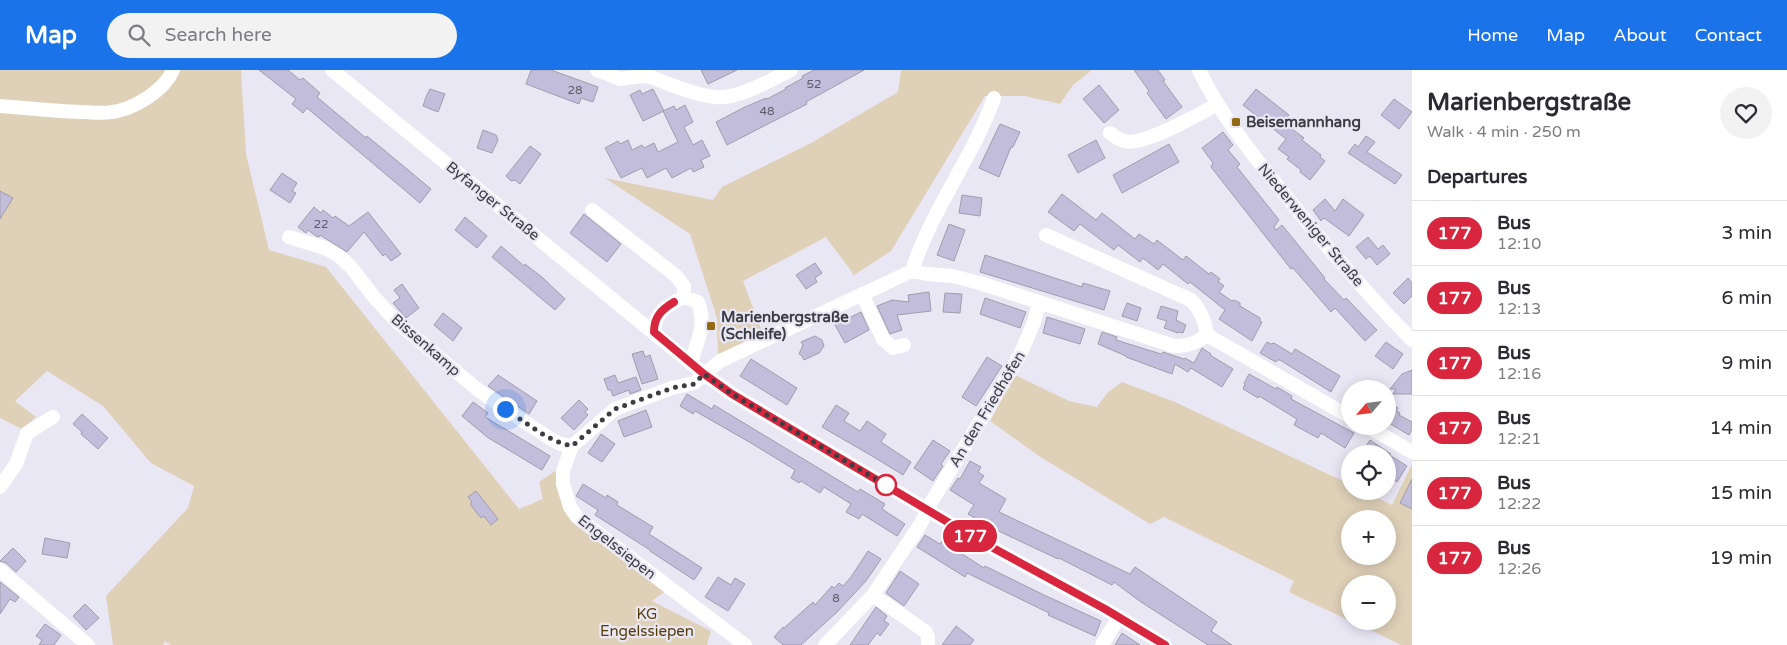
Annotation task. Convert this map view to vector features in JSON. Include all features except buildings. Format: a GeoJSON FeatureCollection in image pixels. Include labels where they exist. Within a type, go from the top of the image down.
{"type":"FeatureCollection","features":[{"type":"Feature","properties":{"kind":"street"},"geometry":{"type":"LineString","coordinates":[[0,106],[104,113],[116,112],[144,100],[157,91],[165,83],[173,70]]}},
{"type":"Feature","properties":{"kind":"street","name":"Byfanger Straße"},"geometry":{"type":"LineString","coordinates":[[332,70],[704,374],[732,394],[928,511],[1165,645]]}},
{"type":"Feature","properties":{"kind":"street"},"geometry":{"type":"LineString","coordinates":[[597,70],[620,79],[642,76],[651,77],[715,98],[738,94],[760,86],[791,70]]}},
{"type":"Feature","properties":{"kind":"street","name":"Niederweniger Straße"},"geometry":{"type":"LineString","coordinates":[[1199,70],[1218,104],[1247,148],[1335,258],[1412,340]]}},
{"type":"Feature","properties":{"kind":"street"},"geometry":{"type":"LineString","coordinates":[[912,271],[920,247],[989,112],[994,98]]}},
{"type":"Feature","properties":{"kind":"street"},"geometry":{"type":"LineString","coordinates":[[1110,133],[1125,142],[1140,141],[1164,132],[1218,104]]}},
{"type":"Feature","properties":{"kind":"street"},"geometry":{"type":"LineString","coordinates":[[592,210],[676,276],[684,286],[684,297]]}},
{"type":"Feature","properties":{"kind":"street"},"geometry":{"type":"LineString","coordinates":[[1046,236],[1191,300],[1199,308],[1204,319],[1207,335],[1341,412]]}},
{"type":"Feature","properties":{"kind":"street","name":"Bissenkamp"},"geometry":{"type":"LineString","coordinates":[[289,237],[324,248],[338,256],[351,267],[374,297],[398,322],[477,389],[551,439],[560,444],[572,446]]}},
{"type":"Feature","properties":{"kind":"street"},"geometry":{"type":"LineString","coordinates":[[704,374],[720,361],[912,271],[952,276],[980,283],[1174,346],[1191,344],[1207,335]]}},
{"type":"Feature","properties":{"kind":"street"},"geometry":{"type":"LineString","coordinates":[[862,294],[883,339],[893,348],[904,345]]}},
{"type":"Feature","properties":{"kind":"street"},"geometry":{"type":"LineString","coordinates":[[654,332],[656,318],[663,309],[684,297],[698,302],[702,313],[702,330],[691,363]]}},
{"type":"Feature","properties":{"kind":"street","name":"An den Friedhöfen"},"geometry":{"type":"LineString","coordinates":[[825,645],[873,595],[928,511],[932,501],[1020,356],[1034,322],[1039,303]]}},
{"type":"Feature","properties":{"kind":"street","name":"Engelssiepen"},"geometry":{"type":"LineString","coordinates":[[704,374],[694,384],[672,388],[615,409],[572,446],[563,471],[563,484],[570,508],[577,517],[744,645]]}},
{"type":"Feature","properties":{"kind":"street"},"geometry":{"type":"LineString","coordinates":[[0,487],[16,464],[27,433],[53,417]]}},
{"type":"Feature","properties":{"kind":"street"},"geometry":{"type":"LineString","coordinates":[[1383,435],[1412,452]]}},
{"type":"Feature","properties":{"kind":"street"},"geometry":{"type":"LineString","coordinates":[[0,570],[88,645]]}},
{"type":"Feature","properties":{"kind":"street"},"geometry":{"type":"LineString","coordinates":[[873,595],[926,632],[928,645]]}},
{"type":"Feature","properties":{"kind":"street"},"geometry":{"type":"LineString","coordinates":[[1102,645],[1119,618]]}},
{"type":"Feature","properties":{"kind":"green space","name":"KG Engelssiepen"},"geometry":{"type":"Polygon","coordinates":[[[0,70],[171,70],[121,112],[175,70],[241,70],[246,154],[269,250],[326,267],[519,509],[543,499],[539,482],[555,471],[561,479],[578,521],[667,590],[652,601],[711,631],[707,645],[171,645],[165,641],[163,645],[113,645],[106,596],[188,508],[194,486],[151,463],[103,406],[47,371],[15,401],[36,417],[22,429],[0,418],[0,70]]]}},
{"type":"Feature","properties":{"kind":"green space"},"geometry":{"type":"Polygon","coordinates":[[[901,70],[1092,70],[1073,85],[1060,104],[1025,96],[985,96],[891,251],[854,275],[826,237],[743,281],[763,334],[718,355],[717,318],[690,234],[605,178],[713,200],[722,187],[811,143],[898,92],[901,70]]]}},
{"type":"Feature","properties":{"kind":"green space"},"geometry":{"type":"Polygon","coordinates":[[[1015,375],[1069,401],[1097,407],[1107,393],[1122,382],[1175,402],[1341,480],[1341,500],[1382,500],[1392,505],[1412,464],[1412,645],[1401,645],[1370,630],[1396,630],[1396,575],[1341,575],[1341,617],[1289,592],[1294,581],[1164,517],[1150,524],[1039,456],[990,421],[1015,375]]]}},
{"type":"Feature","properties":{"kind":"bus line","name":"177"},"geometry":{"type":"LineString","coordinates":[[674,302],[663,309],[656,318],[654,332],[704,374],[732,394],[942,520],[1105,609],[1165,645]]}},
{"type":"Feature","properties":{"kind":"place","name":"Beisemannhang"},"geometry":{"type":"Point","coordinates":[1236,122]}},
{"type":"Feature","properties":{"kind":"place","name":"Marienbergstraße (Schleife)"},"geometry":{"type":"Point","coordinates":[711,326]}},
{"type":"Feature","properties":{"kind":"route"},"geometry":{"type":"LineString","coordinates":[[505,409],[560,444],[572,446],[615,409],[672,388],[694,384],[704,374],[732,394],[886,485]]}}]}
